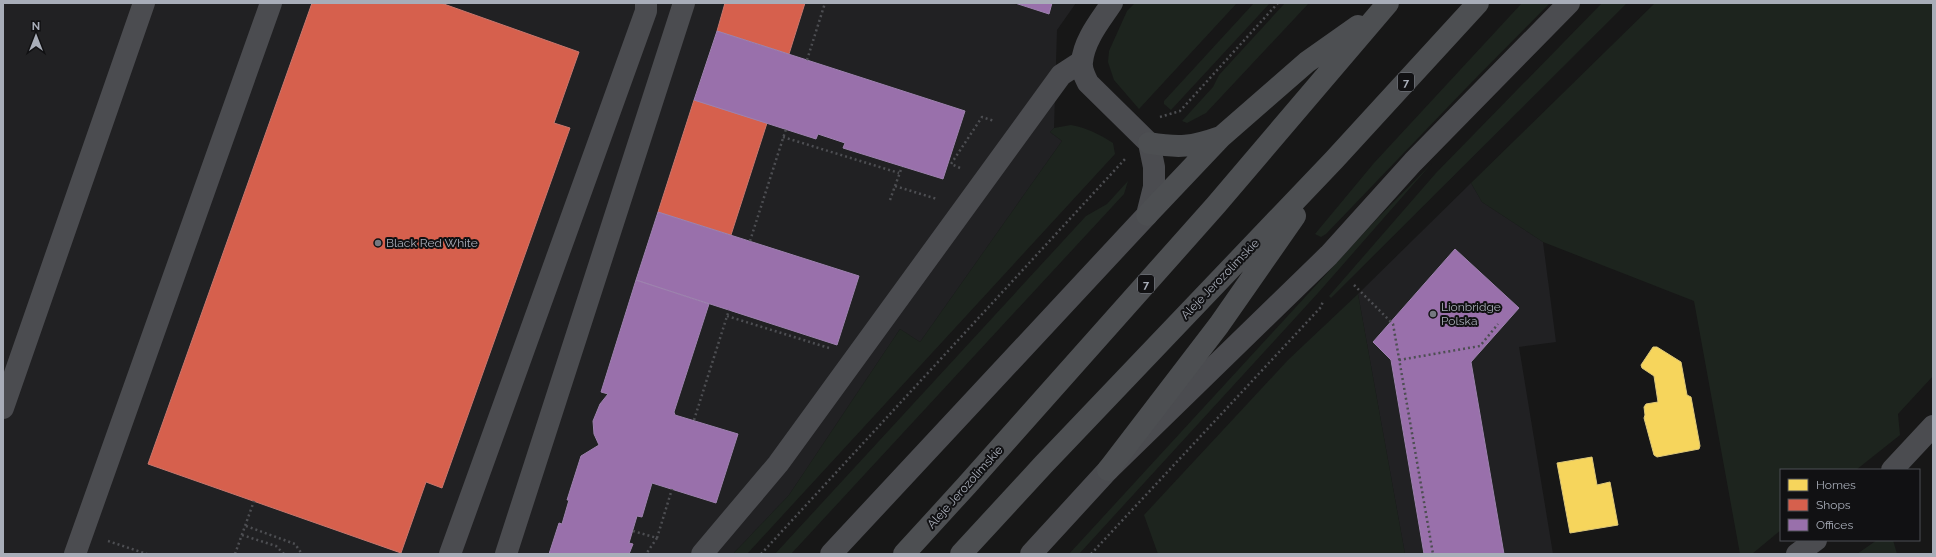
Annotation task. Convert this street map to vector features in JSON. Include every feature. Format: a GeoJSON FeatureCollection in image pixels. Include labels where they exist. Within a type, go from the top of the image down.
{"type":"FeatureCollection","features":[{"type":"Feature","properties":{"kind":"main road","name":"Aleje Jerozolimskie"},"geometry":{"type":"LineString","coordinates":[[961,554],[1055,452],[1334,160],[1478,3]]}},
{"type":"Feature","properties":{"kind":"main road","name":"Aleje Jerozolimskie"},"geometry":{"type":"LineString","coordinates":[[904,554],[967,486],[1216,205],[1386,6]]}},
{"type":"Feature","properties":{"kind":"main road"},"geometry":{"type":"LineString","coordinates":[[1147,215],[1221,137],[1307,62],[1386,6]]}},
{"type":"Feature","properties":{"kind":"main road"},"geometry":{"type":"LineString","coordinates":[[1149,143],[1171,147],[1194,146],[1221,137]]}},
{"type":"Feature","properties":{"kind":"main road"},"geometry":{"type":"LineString","coordinates":[[1108,470],[1220,325],[1334,160]]}},
{"type":"Feature","properties":{"kind":"street"},"geometry":{"type":"LineString","coordinates":[[3,408],[144,3]]}},
{"type":"Feature","properties":{"kind":"street"},"geometry":{"type":"LineString","coordinates":[[75,554],[271,3]]}},
{"type":"Feature","properties":{"kind":"street"},"geometry":{"type":"LineString","coordinates":[[450,554],[646,11],[646,3]]}},
{"type":"Feature","properties":{"kind":"street"},"geometry":{"type":"LineString","coordinates":[[506,554],[684,3]]}},
{"type":"Feature","properties":{"kind":"street"},"geometry":{"type":"LineString","coordinates":[[702,554],[783,458],[1061,75],[1081,62],[1091,34],[1112,3]]}},
{"type":"Feature","properties":{"kind":"street"},"geometry":{"type":"LineString","coordinates":[[1031,554],[1108,470],[1329,255],[1413,162],[1569,3]]}},
{"type":"Feature","properties":{"kind":"street"},"geometry":{"type":"LineString","coordinates":[[831,554],[1147,215],[1154,187],[1154,167],[1149,143],[1088,83],[1081,62]]}},
{"type":"Feature","properties":{"kind":"street"},"geometry":{"type":"LineString","coordinates":[[1893,469],[1933,426]]}},
{"type":"Feature","properties":{"kind":"street"},"geometry":{"type":"LineString","coordinates":[[1797,554],[1815,541]]}},
{"type":"Feature","properties":{"kind":"path"},"geometry":{"type":"LineString","coordinates":[[807,60],[825,3]]}},
{"type":"Feature","properties":{"kind":"path"},"geometry":{"type":"LineString","coordinates":[[1162,115],[1180,111],[1278,3]]}},
{"type":"Feature","properties":{"kind":"path"},"geometry":{"type":"LineString","coordinates":[[965,170],[951,164],[982,117],[1000,124]]}},
{"type":"Feature","properties":{"kind":"path"},"geometry":{"type":"LineString","coordinates":[[750,241],[786,129]]}},
{"type":"Feature","properties":{"kind":"path"},"geometry":{"type":"LineString","coordinates":[[783,137],[899,173]]}},
{"type":"Feature","properties":{"kind":"path"},"geometry":{"type":"LineString","coordinates":[[760,554],[1129,153]]}},
{"type":"Feature","properties":{"kind":"path"},"geometry":{"type":"LineString","coordinates":[[890,200],[902,167]]}},
{"type":"Feature","properties":{"kind":"path"},"geometry":{"type":"LineString","coordinates":[[895,186],[943,201]]}},
{"type":"Feature","properties":{"kind":"path"},"geometry":{"type":"LineString","coordinates":[[1354,285],[1393,324],[1433,554]]}},
{"type":"Feature","properties":{"kind":"path"},"geometry":{"type":"LineString","coordinates":[[1091,554],[1321,307]]}},
{"type":"Feature","properties":{"kind":"path"},"geometry":{"type":"LineString","coordinates":[[694,420],[729,310]]}},
{"type":"Feature","properties":{"kind":"path"},"geometry":{"type":"LineString","coordinates":[[727,316],[835,350]]}},
{"type":"Feature","properties":{"kind":"path"},"geometry":{"type":"LineString","coordinates":[[1399,360],[1480,346],[1498,324]]}},
{"type":"Feature","properties":{"kind":"path"},"geometry":{"type":"LineString","coordinates":[[646,554],[657,538],[672,489]]}},
{"type":"Feature","properties":{"kind":"path"},"geometry":{"type":"LineString","coordinates":[[236,554],[254,501]]}},
{"type":"Feature","properties":{"kind":"path"},"geometry":{"type":"LineString","coordinates":[[246,526],[295,544],[302,554]]}},
{"type":"Feature","properties":{"kind":"path"},"geometry":{"type":"LineString","coordinates":[[633,531],[657,538]]}},
{"type":"Feature","properties":{"kind":"path"},"geometry":{"type":"LineString","coordinates":[[82,533],[147,554]]}},
{"type":"Feature","properties":{"kind":"path"},"geometry":{"type":"LineString","coordinates":[[242,535],[276,546],[284,554]]}},
{"type":"Feature","properties":{"kind":"shaded area"},"geometry":{"type":"Polygon","coordinates":[[[3,3],[1076,3],[1057,30],[1054,128],[1050,132],[1062,141],[920,342],[900,329],[789,495],[733,554],[3,554],[3,3]]]}},
{"type":"Feature","properties":{"kind":"shaded area"},"geometry":{"type":"Polygon","coordinates":[[[1135,3],[1237,3],[1139,109],[1114,80],[1108,62],[1109,51],[1127,11],[1135,3]]]}},
{"type":"Feature","properties":{"kind":"shaded area"},"geometry":{"type":"Polygon","coordinates":[[[1254,3],[1270,3],[1171,110],[1164,104],[1164,101],[1254,3]]]}},
{"type":"Feature","properties":{"kind":"shaded area"},"geometry":{"type":"Polygon","coordinates":[[[1285,3],[1309,3],[1206,113],[1187,123],[1182,121],[1213,87],[1219,75],[1285,3]]]}},
{"type":"Feature","properties":{"kind":"shaded area"},"geometry":{"type":"Polygon","coordinates":[[[1522,3],[1550,3],[1326,234],[1321,237],[1315,234],[1374,163],[1522,3]]]}},
{"type":"Feature","properties":{"kind":"shaded area"},"geometry":{"type":"Polygon","coordinates":[[[1602,3],[1627,3],[1331,298],[1329,296],[1436,173],[1602,3]]]}},
{"type":"Feature","properties":{"kind":"shaded area"},"geometry":{"type":"Polygon","coordinates":[[[1655,3],[1933,3],[1933,376],[1898,414],[1900,435],[1857,469],[1780,469],[1780,531],[1752,554],[1740,554],[1694,301],[1543,242],[1482,202],[1471,183],[1655,3]]]}},
{"type":"Feature","properties":{"kind":"shaded area"},"geometry":{"type":"Polygon","coordinates":[[[1071,125],[1093,132],[1113,143],[1115,154],[747,554],[733,554],[789,495],[900,329],[920,342],[1062,141],[1050,132],[1054,128],[1071,125]]]}},
{"type":"Feature","properties":{"kind":"shaded area"},"geometry":{"type":"Polygon","coordinates":[[[1432,163],[1318,293],[1079,554],[1069,554],[1375,221],[1432,163]]]}},
{"type":"Feature","properties":{"kind":"shaded area"},"geometry":{"type":"Polygon","coordinates":[[[1128,181],[1124,194],[791,554],[775,554],[1086,216],[1107,204],[1128,181]]]}},
{"type":"Feature","properties":{"kind":"shaded area"},"geometry":{"type":"Polygon","coordinates":[[[1471,183],[1482,202],[1543,242],[1556,342],[1519,347],[1553,554],[1405,554],[1358,294],[1471,183]]]}},
{"type":"Feature","properties":{"kind":"shaded area"},"geometry":{"type":"Polygon","coordinates":[[[1358,294],[1405,554],[1158,554],[1144,515],[1288,360],[1358,294]]]}},
{"type":"Feature","properties":{"kind":"shaded area"},"geometry":{"type":"Polygon","coordinates":[[[1876,541],[1893,541],[1897,554],[1857,554],[1876,541]]]}},
{"type":"Feature","properties":{"kind":"building: Homes"},"geometry":{"type":"Polygon","coordinates":[[[1653,347],[1657,347],[1681,362],[1687,395],[1691,397],[1700,446],[1699,449],[1657,457],[1654,455],[1644,418],[1644,407],[1646,404],[1658,402],[1654,376],[1642,368],[1641,365],[1653,347]]]}},
{"type":"Feature","properties":{"kind":"building: Homes"},"geometry":{"type":"Polygon","coordinates":[[[1592,457],[1597,485],[1610,482],[1618,525],[1570,533],[1557,463],[1592,457]]]}},
{"type":"Feature","properties":{"kind":"building: Shops","name":"Black Red White"},"geometry":{"type":"Polygon","coordinates":[[[312,3],[441,3],[579,52],[554,123],[570,128],[442,488],[426,482],[401,553],[148,464],[312,3]]]}},
{"type":"Feature","properties":{"kind":"building: Shops"},"geometry":{"type":"Polygon","coordinates":[[[725,3],[805,3],[789,54],[717,31],[725,3]]]}},
{"type":"Feature","properties":{"kind":"building: Shops"},"geometry":{"type":"Polygon","coordinates":[[[694,100],[767,123],[731,235],[658,212],[694,100]]]}},
{"type":"Feature","properties":{"kind":"building: Offices"},"geometry":{"type":"Polygon","coordinates":[[[1015,3],[1052,3],[1049,14],[1015,3]]]}},
{"type":"Feature","properties":{"kind":"building: Offices"},"geometry":{"type":"Polygon","coordinates":[[[717,31],[965,111],[943,179],[843,148],[845,143],[818,134],[816,139],[694,100],[717,31]]]}},
{"type":"Feature","properties":{"kind":"building: Offices"},"geometry":{"type":"Polygon","coordinates":[[[658,212],[859,276],[837,345],[636,280],[658,212]]]}},
{"type":"Feature","properties":{"kind":"building: Offices"},"geometry":{"type":"Polygon","coordinates":[[[1455,249],[1519,308],[1471,362],[1504,554],[1424,554],[1391,360],[1373,342],[1455,249]]]}},
{"type":"Feature","properties":{"kind":"building: Offices"},"geometry":{"type":"Polygon","coordinates":[[[636,280],[709,304],[674,412],[675,415],[738,434],[716,503],[652,483],[642,517],[637,516],[629,543],[633,544],[629,554],[549,554],[559,523],[562,524],[569,500],[567,500],[581,456],[599,445],[594,434],[593,421],[600,404],[608,394],[601,392],[636,280]]]}},
{"type":"Feature","properties":{"kind":"place","name":"Black Red White"},"geometry":{"type":"Point","coordinates":[378,243]}},
{"type":"Feature","properties":{"kind":"place","name":"Lionbridge Polska"},"geometry":{"type":"Point","coordinates":[1433,314]}}]}
